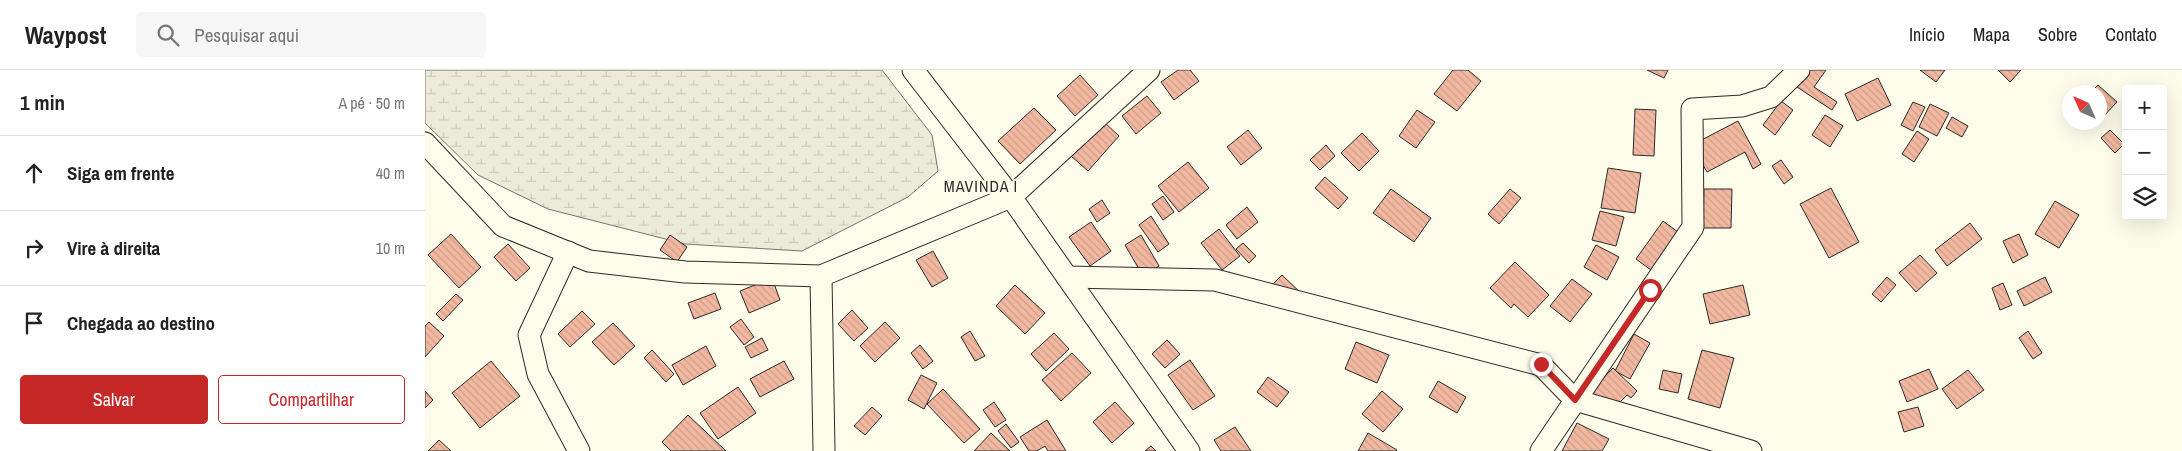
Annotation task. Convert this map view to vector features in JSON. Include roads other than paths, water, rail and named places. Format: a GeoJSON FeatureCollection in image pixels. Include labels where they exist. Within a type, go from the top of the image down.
{"type":"FeatureCollection","features":[{"type":"Feature","properties":{"kind":"street"},"geometry":{"type":"LineString","coordinates":[[913,70],[1011,197],[1189,451]]}},
{"type":"Feature","properties":{"kind":"street"},"geometry":{"type":"LineString","coordinates":[[425,143],[503,226],[589,261],[685,272],[821,276],[1011,197],[1149,70]]}},
{"type":"Feature","properties":{"kind":"street"},"geometry":{"type":"LineString","coordinates":[[1541,451],[1693,227],[1692,109],[1742,106],[1771,97],[1799,70]]}},
{"type":"Feature","properties":{"kind":"street"},"geometry":{"type":"LineString","coordinates":[[568,252],[529,335],[538,374],[579,451]]}},
{"type":"Feature","properties":{"kind":"street"},"geometry":{"type":"LineString","coordinates":[[821,276],[824,451]]}},
{"type":"Feature","properties":{"kind":"street"},"geometry":{"type":"LineString","coordinates":[[1067,277],[1215,280],[1541,364],[1575,400],[1751,451]]}},
{"type":"Feature","properties":{"kind":"district","name":"MAVINDA I"},"geometry":{"type":"Point","coordinates":[981,186]}}]}
